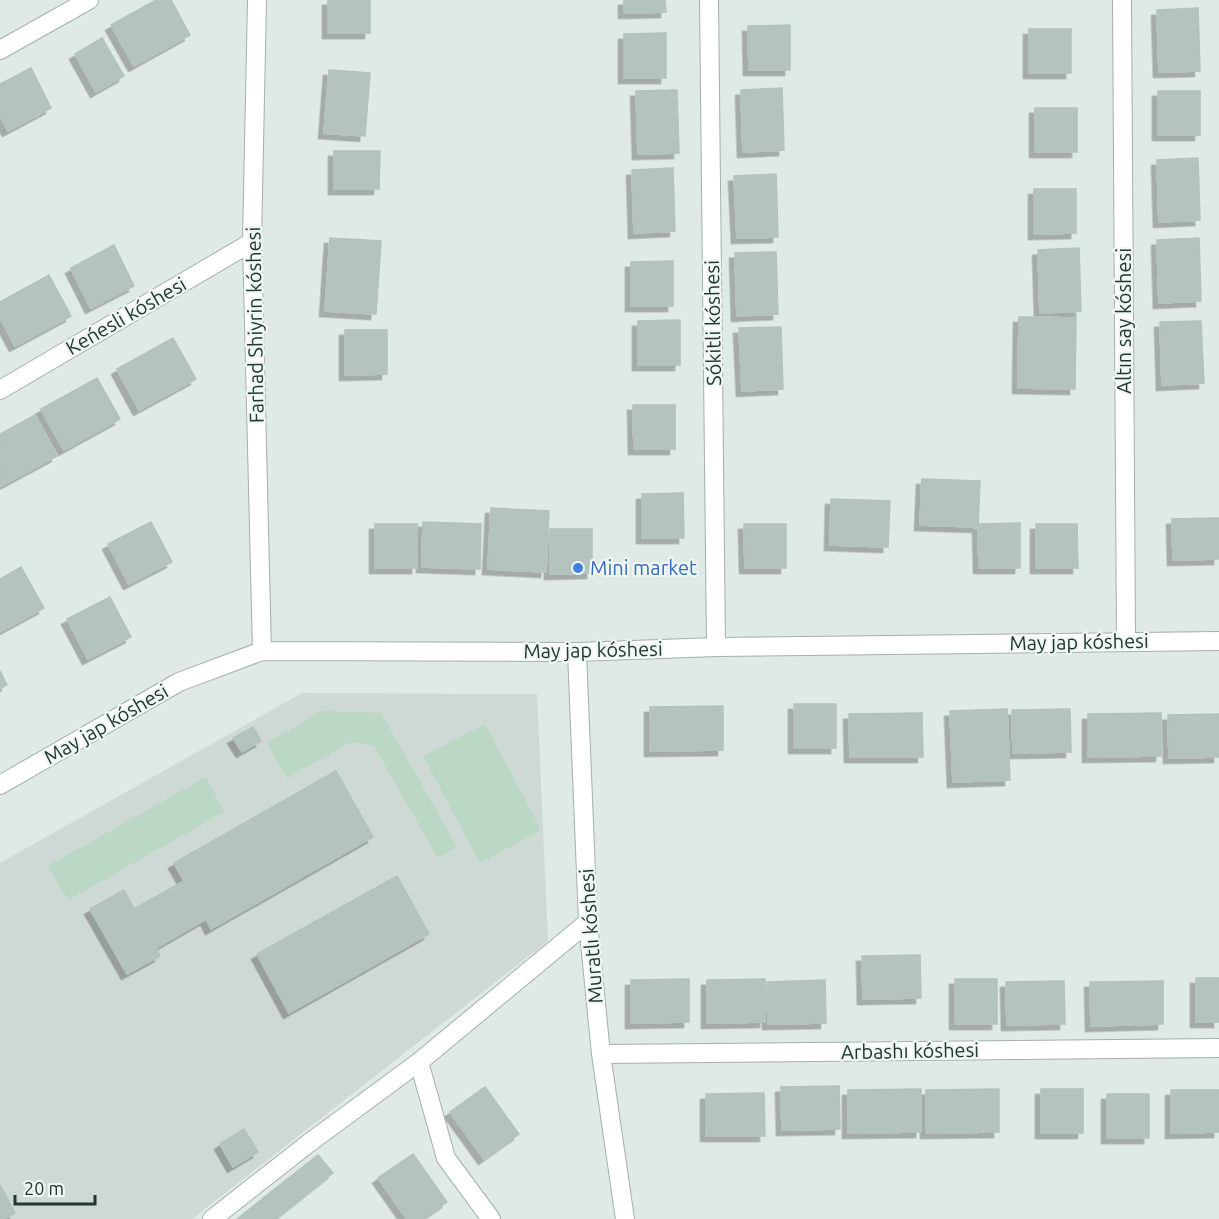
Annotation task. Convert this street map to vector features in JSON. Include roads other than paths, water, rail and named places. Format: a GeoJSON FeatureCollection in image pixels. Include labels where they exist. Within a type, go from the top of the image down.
{"type":"FeatureCollection","features":[{"type":"Feature","properties":{"kind":"street"},"geometry":{"type":"LineString","coordinates":[[0,50],[89,0]]}},
{"type":"Feature","properties":{"kind":"street","name":"Farhad Shiyrin kóshesi"},"geometry":{"type":"LineString","coordinates":[[257,0],[252,242],[262,651]]}},
{"type":"Feature","properties":{"kind":"street","name":"Sókitli kóshesi"},"geometry":{"type":"LineString","coordinates":[[710,0],[716,646]]}},
{"type":"Feature","properties":{"kind":"street","name":"Altın say kóshesi"},"geometry":{"type":"LineString","coordinates":[[1122,0],[1126,642]]}},
{"type":"Feature","properties":{"kind":"street","name":"Keńesli kóshesi"},"geometry":{"type":"LineString","coordinates":[[0,390],[252,242]]}},
{"type":"Feature","properties":{"kind":"street","name":"May jap kóshesi"},"geometry":{"type":"LineString","coordinates":[[0,785],[179,682],[262,651],[578,652],[716,646],[1219,640]]}},
{"type":"Feature","properties":{"kind":"street","name":"Muratlı kóshesi"},"geometry":{"type":"LineString","coordinates":[[578,652],[588,922],[601,1054],[625,1219]]}},
{"type":"Feature","properties":{"kind":"street"},"geometry":{"type":"LineString","coordinates":[[212,1219],[309,1143],[419,1062],[588,922]]}},
{"type":"Feature","properties":{"kind":"street","name":"Arbashı kóshesi"},"geometry":{"type":"LineString","coordinates":[[601,1054],[1219,1048]]}},
{"type":"Feature","properties":{"kind":"street"},"geometry":{"type":"LineString","coordinates":[[419,1062],[446,1158],[491,1219]]}},
{"type":"Feature","properties":{"kind":"place","name":"Mini market"},"geometry":{"type":"Point","coordinates":[578,568]}}]}
